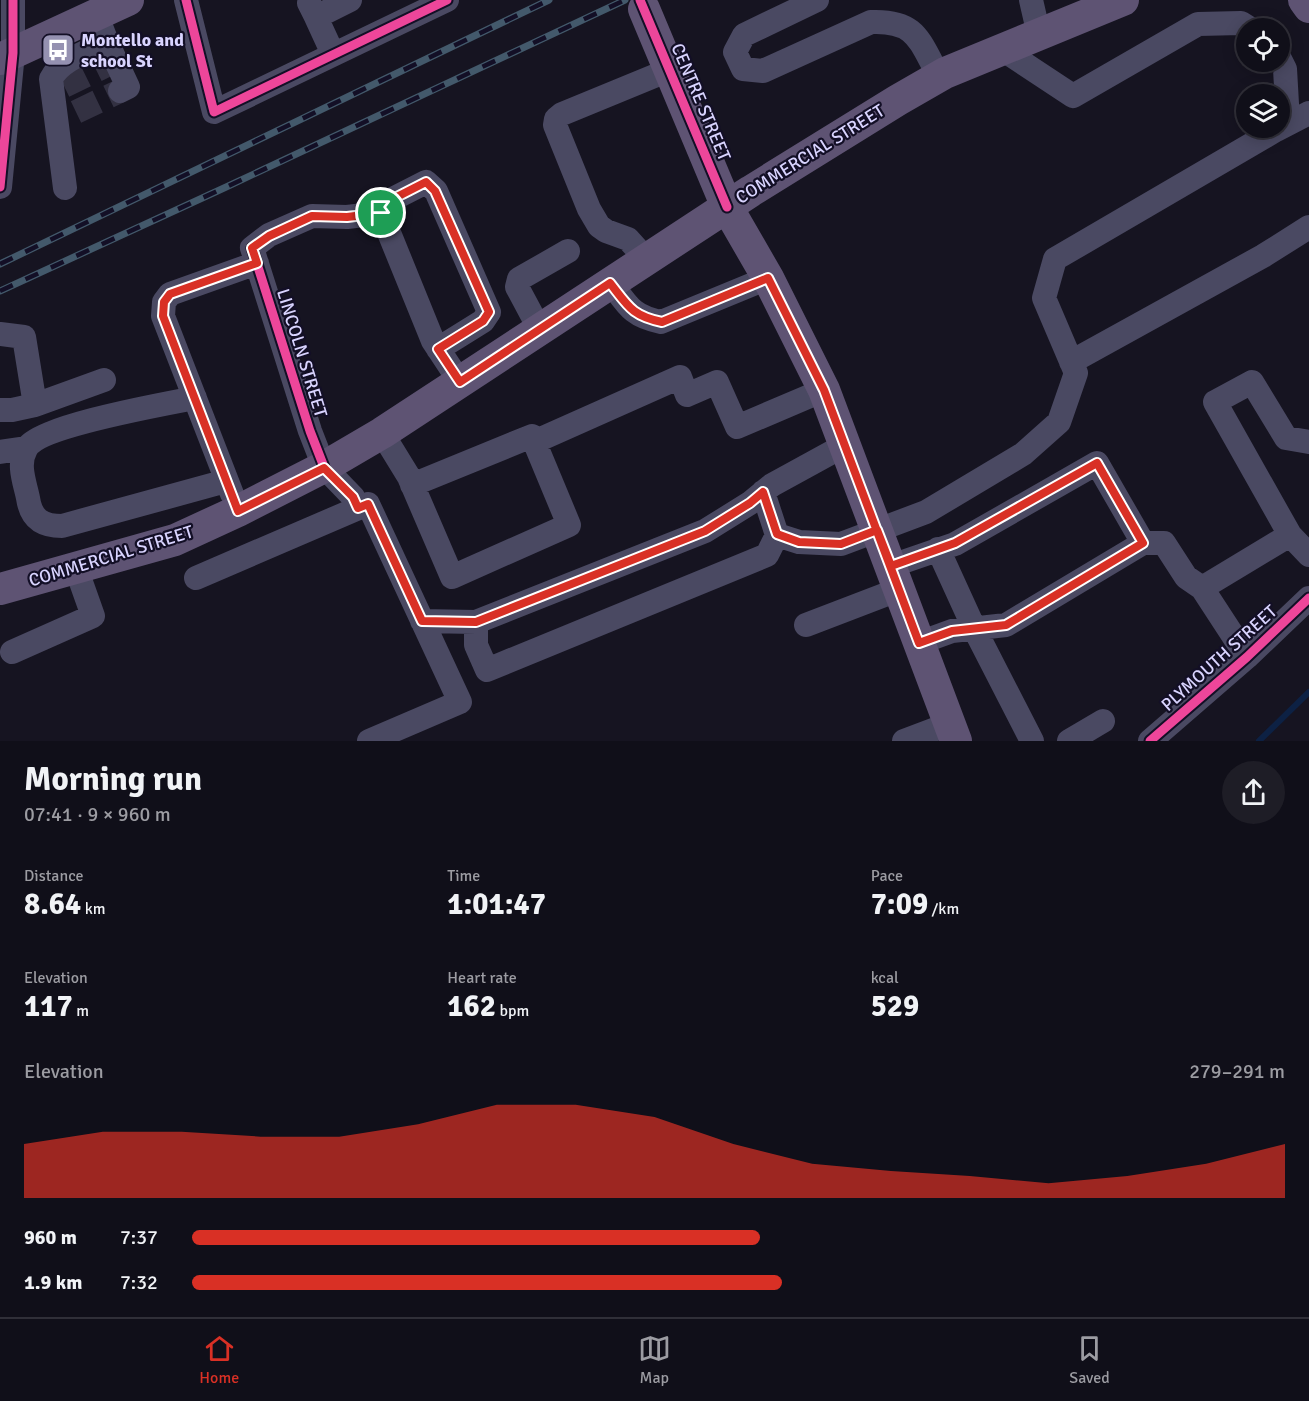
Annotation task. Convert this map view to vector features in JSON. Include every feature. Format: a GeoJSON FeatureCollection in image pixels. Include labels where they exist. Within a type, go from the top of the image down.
{"type":"FeatureCollection","features":[{"type":"Feature","properties":{"kind":"main road"},"geometry":{"type":"LineString","coordinates":[[6,56],[107,46],[128,0]]}},
{"type":"Feature","properties":{"kind":"main road","name":"COMMERCIAL STREET"},"geometry":{"type":"LineString","coordinates":[[0,589],[175,540],[324,468],[382,434],[727,207],[939,76],[1124,0]]}},
{"type":"Feature","properties":{"kind":"main road"},"geometry":{"type":"LineString","coordinates":[[1304,0],[1309,7]]}},
{"type":"Feature","properties":{"kind":"main road","name":"CENTRE STREET"},"geometry":{"type":"LineString","coordinates":[[644,9],[727,207],[768,278],[824,390],[952,732]]}},
{"type":"Feature","properties":{"kind":"street"},"geometry":{"type":"LineString","coordinates":[[0,187],[6,56],[13,0]]}},
{"type":"Feature","properties":{"kind":"street"},"geometry":{"type":"LineString","coordinates":[[186,0],[214,112],[442,1]]}},
{"type":"Feature","properties":{"kind":"street"},"geometry":{"type":"LineString","coordinates":[[333,54],[313,10],[350,0]]}},
{"type":"Feature","properties":{"kind":"street"},"geometry":{"type":"LineString","coordinates":[[817,0],[744,35],[735,52],[743,69],[763,71],[871,22],[889,21],[908,28],[918,40],[939,76]]}},
{"type":"Feature","properties":{"kind":"street"},"geometry":{"type":"LineString","coordinates":[[1030,0],[1038,35]]}},
{"type":"Feature","properties":{"kind":"street"},"geometry":{"type":"LineString","coordinates":[[1002,50],[1073,96],[1198,24],[1236,23]]}},
{"type":"Feature","properties":{"kind":"street"},"geometry":{"type":"LineString","coordinates":[[64,188],[66,116],[58,89],[51,80],[54,72],[61,65],[107,46],[128,87],[120,91]]}},
{"type":"Feature","properties":{"kind":"street"},"geometry":{"type":"LineString","coordinates":[[646,260],[628,239],[599,226],[589,209],[555,125],[556,119],[562,114],[669,70]]}},
{"type":"Feature","properties":{"kind":"street"},"geometry":{"type":"LineString","coordinates":[[1290,121],[1309,113]]}},
{"type":"Feature","properties":{"kind":"street"},"geometry":{"type":"LineString","coordinates":[[777,534],[799,542],[841,544],[926,512],[1023,454],[1059,422],[1076,373],[1044,298],[1055,259],[1257,138]]}},
{"type":"Feature","properties":{"kind":"street"},"geometry":{"type":"LineString","coordinates":[[438,349],[483,321],[489,312],[435,191],[426,182],[383,204],[381,213],[433,341],[438,349],[460,382]]}},
{"type":"Feature","properties":{"kind":"street"},"geometry":{"type":"LineString","coordinates":[[238,511],[163,316],[164,302],[170,294],[254,255],[269,236],[312,216],[347,217],[381,213]]}},
{"type":"Feature","properties":{"kind":"street"},"geometry":{"type":"LineString","coordinates":[[1071,362],[1263,256],[1309,227]]}},
{"type":"Feature","properties":{"kind":"street"},"geometry":{"type":"LineString","coordinates":[[540,330],[517,283],[519,279],[568,251]]}},
{"type":"Feature","properties":{"kind":"street","name":"LINCOLN STREET"},"geometry":{"type":"LineString","coordinates":[[254,255],[324,468]]}},
{"type":"Feature","properties":{"kind":"street"},"geometry":{"type":"LineString","coordinates":[[610,283],[633,312],[644,318],[662,322],[768,278]]}},
{"type":"Feature","properties":{"kind":"street"},"geometry":{"type":"LineString","coordinates":[[0,334],[24,337],[35,405]]}},
{"type":"Feature","properties":{"kind":"street"},"geometry":{"type":"LineString","coordinates":[[534,442],[680,377],[687,395],[717,382],[737,427],[824,390]]}},
{"type":"Feature","properties":{"kind":"street"},"geometry":{"type":"LineString","coordinates":[[0,410],[35,405],[104,380]]}},
{"type":"Feature","properties":{"kind":"street"},"geometry":{"type":"LineString","coordinates":[[1309,442],[1286,438],[1252,382],[1215,402],[1290,535],[1309,555]]}},
{"type":"Feature","properties":{"kind":"street"},"geometry":{"type":"LineString","coordinates":[[195,398],[79,424],[32,442],[26,448],[22,468],[29,505],[33,514],[42,522],[50,526],[62,526],[226,481]]}},
{"type":"Feature","properties":{"kind":"street"},"geometry":{"type":"LineString","coordinates":[[382,434],[412,485],[452,577],[569,525],[532,436],[412,485]]}},
{"type":"Feature","properties":{"kind":"street"},"geometry":{"type":"LineString","coordinates":[[422,621],[476,622],[705,531],[750,503],[772,485],[845,445]]}},
{"type":"Feature","properties":{"kind":"street"},"geometry":{"type":"LineString","coordinates":[[0,452],[26,448]]}},
{"type":"Feature","properties":{"kind":"street"},"geometry":{"type":"LineString","coordinates":[[806,625],[895,577],[938,549],[955,543],[1097,463],[1143,543]]}},
{"type":"Feature","properties":{"kind":"street"},"geometry":{"type":"LineString","coordinates":[[324,468],[353,497],[358,508]]}},
{"type":"Feature","properties":{"kind":"street"},"geometry":{"type":"LineString","coordinates":[[476,622],[476,645],[488,670],[766,555],[777,534],[763,492]]}},
{"type":"Feature","properties":{"kind":"street"},"geometry":{"type":"LineString","coordinates":[[196,579],[368,504],[460,702],[369,741]]}},
{"type":"Feature","properties":{"kind":"street"},"geometry":{"type":"LineString","coordinates":[[1202,588],[1290,535]]}},
{"type":"Feature","properties":{"kind":"street"},"geometry":{"type":"LineString","coordinates":[[919,643],[952,631],[1006,625],[1143,543],[1164,543],[1186,577],[1202,588],[1247,657]]}},
{"type":"Feature","properties":{"kind":"street"},"geometry":{"type":"LineString","coordinates":[[938,549],[974,628],[1032,741]]}},
{"type":"Feature","properties":{"kind":"street"},"geometry":{"type":"LineString","coordinates":[[12,652],[93,616],[76,568]]}},
{"type":"Feature","properties":{"kind":"street","name":"PLYMOUTH STREET"},"geometry":{"type":"LineString","coordinates":[[1150,741],[1247,657],[1309,598]]}},
{"type":"Feature","properties":{"kind":"street"},"geometry":{"type":"LineString","coordinates":[[1069,741],[1103,721]]}},
{"type":"Feature","properties":{"kind":"street"},"geometry":{"type":"LineString","coordinates":[[904,741],[952,732]]}},
{"type":"Feature","properties":{"kind":"waterway"},"geometry":{"type":"LineString","coordinates":[[1259,741],[1309,692]]}},
{"type":"Feature","properties":{"kind":"tunnel"},"geometry":{"type":"LineString","coordinates":[[64,86],[107,65]]}},
{"type":"Feature","properties":{"kind":"tunnel"},"geometry":{"type":"LineString","coordinates":[[76,112],[120,91]]}},
{"type":"Feature","properties":{"kind":"railway"},"geometry":{"type":"LineString","coordinates":[[0,264],[549,0]]}},
{"type":"Feature","properties":{"kind":"railway"},"geometry":{"type":"LineString","coordinates":[[0,291],[625,0]]}},
{"type":"Feature","properties":{"kind":"cycle path"},"geometry":{"type":"LineString","coordinates":[[0,187],[13,53],[13,0]]}},
{"type":"Feature","properties":{"kind":"cycle path"},"geometry":{"type":"LineString","coordinates":[[186,0],[214,112],[447,0]]}},
{"type":"Feature","properties":{"kind":"cycle path"},"geometry":{"type":"LineString","coordinates":[[640,0],[727,207]]}},
{"type":"Feature","properties":{"kind":"cycle path"},"geometry":{"type":"LineString","coordinates":[[252,248],[310,431],[324,467]]}},
{"type":"Feature","properties":{"kind":"cycle path"},"geometry":{"type":"LineString","coordinates":[[1150,741],[1247,657],[1309,598]]}},
{"type":"Feature","properties":{"kind":"place","name":"Montello and school St"},"geometry":{"type":"Point","coordinates":[58,50]}},
{"type":"Feature","properties":{"kind":"route"},"geometry":{"type":"LineString","coordinates":[[381,213],[347,217],[312,216],[269,236],[252,248],[257,263],[170,294],[164,302],[163,316],[238,511],[324,468],[353,497],[358,508],[368,504],[422,621],[476,622],[705,531],[750,503],[763,492],[777,534],[799,542],[841,544],[877,530],[891,566],[955,543],[1097,463],[1143,543],[1006,625],[952,631],[919,643],[900,589],[891,566],[877,530],[824,390],[768,278],[662,322],[644,318],[633,312],[610,283],[460,382],[438,349],[483,321],[489,312],[435,191],[426,182],[383,204],[381,213]]}}]}
